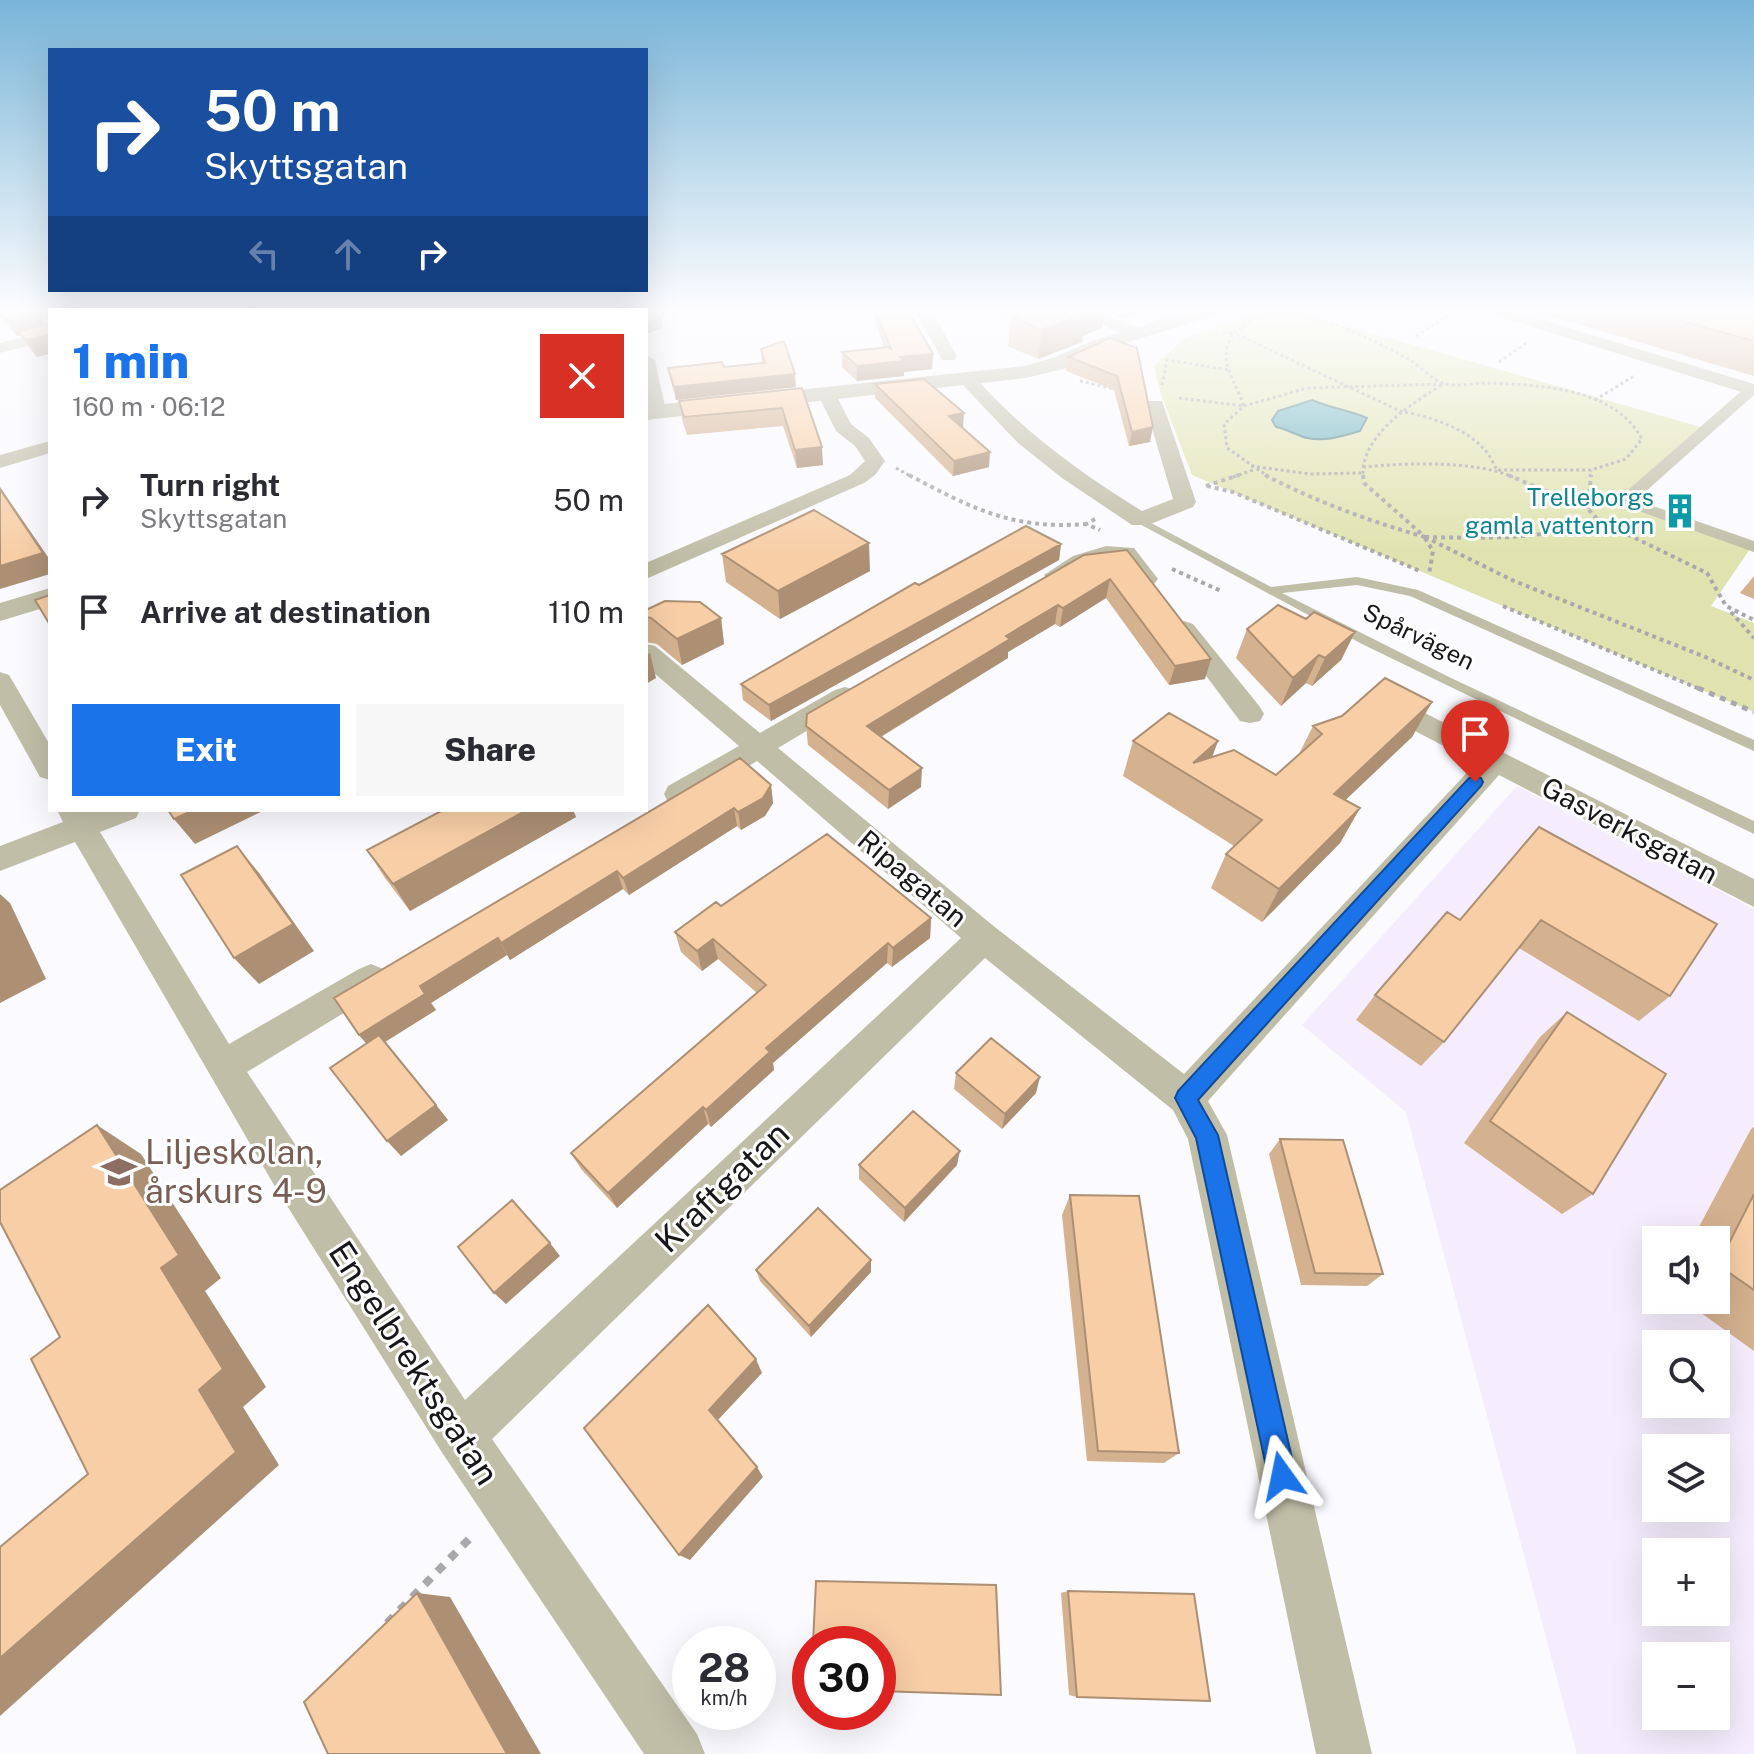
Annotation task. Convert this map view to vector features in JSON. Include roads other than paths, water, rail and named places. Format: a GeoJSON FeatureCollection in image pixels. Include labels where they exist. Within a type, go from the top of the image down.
{"type":"FeatureCollection","features":[{"type":"Feature","properties":{"kind":"street"},"geometry":{"type":"LineString","coordinates":[[649,391],[651,412],[846,391]]}},
{"type":"Feature","properties":{"kind":"street","name":"Spårvägen"},"geometry":{"type":"LineString","coordinates":[[978,391],[1023,441],[1140,520]]}},
{"type":"Feature","properties":{"kind":"street"},"geometry":{"type":"LineString","coordinates":[[1752,391],[1625,501],[1754,547]]}},
{"type":"Feature","properties":{"kind":"street"},"geometry":{"type":"LineString","coordinates":[[826,393],[846,472],[844,485]]}},
{"type":"Feature","properties":{"kind":"street"},"geometry":{"type":"LineString","coordinates":[[1140,520],[1185,502],[1157,400]]}},
{"type":"Feature","properties":{"kind":"street"},"geometry":{"type":"LineString","coordinates":[[648,571],[844,485],[868,471],[875,461],[862,442],[840,443]]}},
{"type":"Feature","properties":{"kind":"street"},"geometry":{"type":"LineString","coordinates":[[0,462],[48,448]]}},
{"type":"Feature","properties":{"kind":"street"},"geometry":{"type":"LineString","coordinates":[[1025,593],[1092,554],[1108,551],[1126,553],[1250,714]]}},
{"type":"Feature","properties":{"kind":"street"},"geometry":{"type":"LineString","coordinates":[[0,612],[48,598]]}},
{"type":"Feature","properties":{"kind":"street","name":"Ripagatan"},"geometry":{"type":"LineString","coordinates":[[648,654],[984,938],[1186,1098]]}},
{"type":"Feature","properties":{"kind":"street"},"geometry":{"type":"LineString","coordinates":[[0,681],[48,766]]}},
{"type":"Feature","properties":{"kind":"street"},"geometry":{"type":"LineString","coordinates":[[661,805],[864,686]]}},
{"type":"Feature","properties":{"kind":"street","name":"Gasverksgatan"},"geometry":{"type":"LineString","coordinates":[[1378,701],[1754,894]]}},
{"type":"Feature","properties":{"kind":"street"},"geometry":{"type":"LineString","coordinates":[[1344,1754],[1207,1135],[1186,1098],[1496,760]]}},
{"type":"Feature","properties":{"kind":"street"},"geometry":{"type":"LineString","coordinates":[[0,859],[77,818],[113,812]]}},
{"type":"Feature","properties":{"kind":"street","name":"Engelbrektsgatan"},"geometry":{"type":"LineString","coordinates":[[77,818],[223,1067],[460,1437],[683,1750]]}},
{"type":"Feature","properties":{"kind":"street","name":"Kraftgatan"},"geometry":{"type":"LineString","coordinates":[[460,1437],[984,938]]}},
{"type":"Feature","properties":{"kind":"street"},"geometry":{"type":"LineString","coordinates":[[223,1067],[401,961]]}},
{"type":"Feature","properties":{"kind":"lane","name":"Spårvägen"},"geometry":{"type":"LineString","coordinates":[[1140,520],[1216,564],[1754,828]]}},
{"type":"Feature","properties":{"kind":"lane"},"geometry":{"type":"LineString","coordinates":[[1270,591],[1357,581],[1414,593],[1754,746]]}},
{"type":"Feature","properties":{"kind":"water"},"geometry":{"type":"Polygon","coordinates":[[[1312,400],[1367,418],[1360,431],[1328,439],[1307,438],[1276,427],[1272,420],[1278,411],[1312,400]]]}},
{"type":"Feature","properties":{"kind":"place","name":"Trelleborgs gamla vattentorn"},"geometry":{"type":"Point","coordinates":[1680,511]}},
{"type":"Feature","properties":{"kind":"place","name":"Liljeskolan, årskurs 4-9"},"geometry":{"type":"Point","coordinates":[119,1172]}}]}
